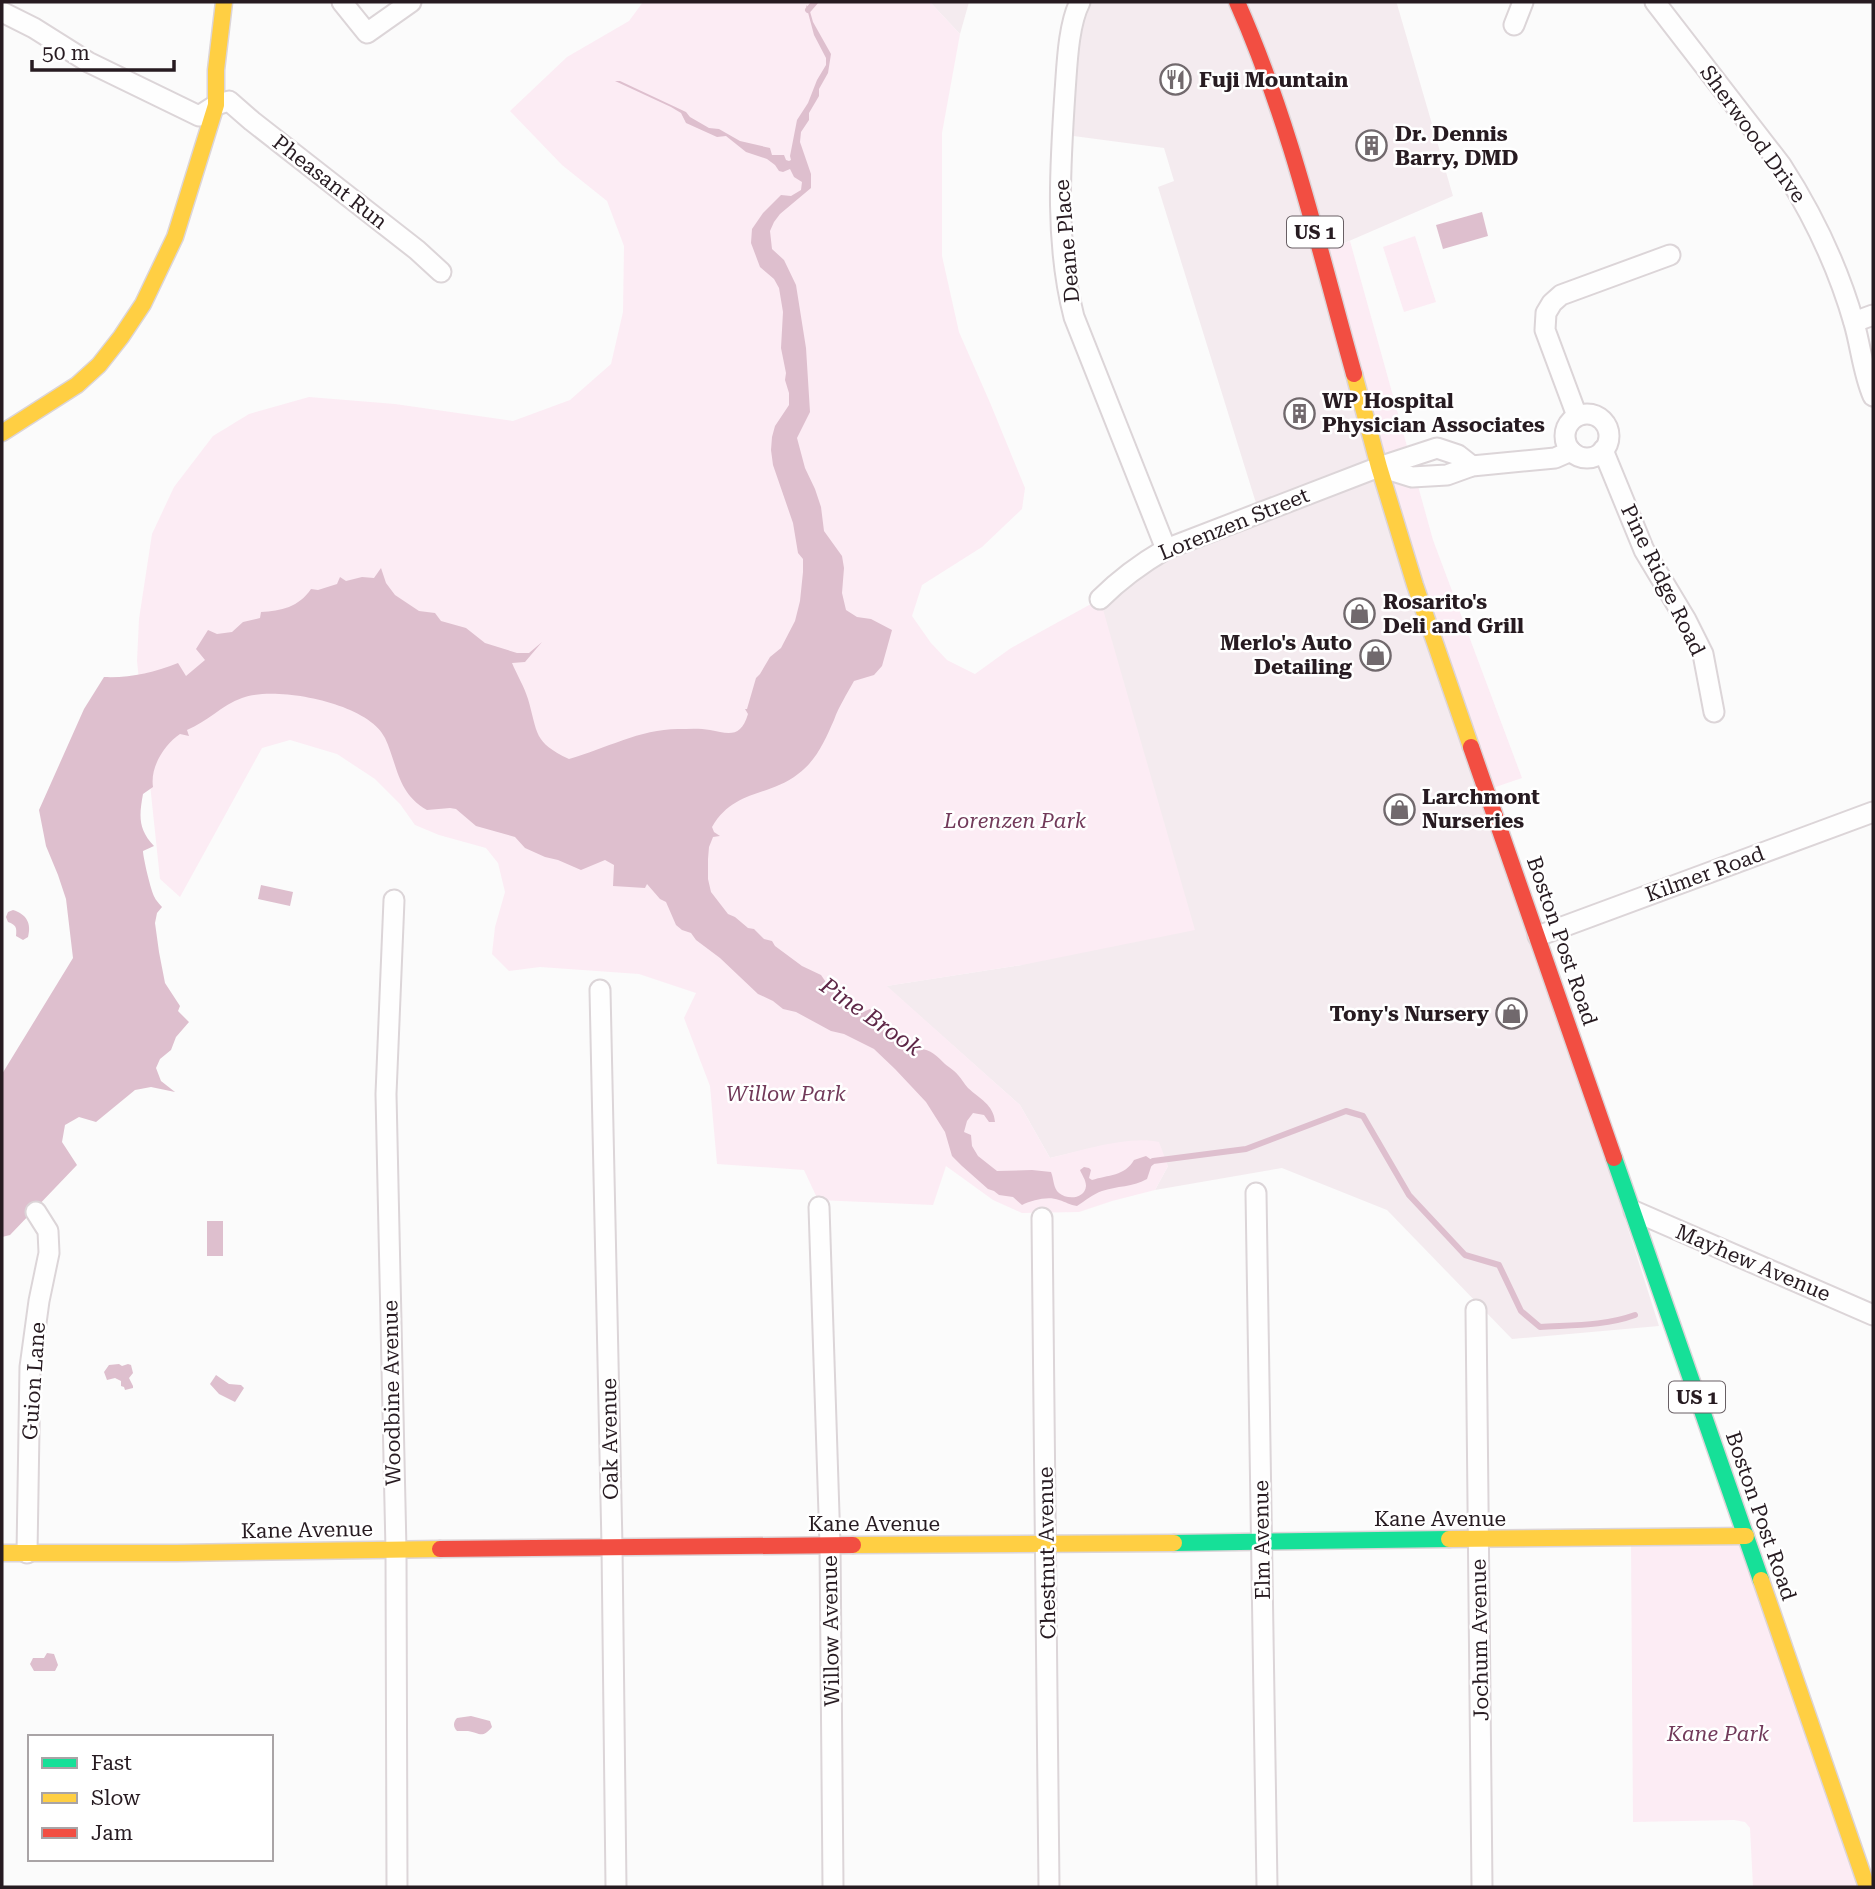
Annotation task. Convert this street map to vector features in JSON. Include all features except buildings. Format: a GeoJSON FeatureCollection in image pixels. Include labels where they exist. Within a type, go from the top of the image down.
{"type":"FeatureCollection","features":[{"type":"Feature","properties":{"kind":"street"},"geometry":{"type":"LineString","coordinates":[[2,433],[76,385],[99,365],[143,304],[175,237],[216,105],[216,70],[224,2]]}},
{"type":"Feature","properties":{"kind":"street"},"geometry":{"type":"LineString","coordinates":[[342,2],[367,33],[411,2]]}},
{"type":"Feature","properties":{"kind":"street","name":"Deane Place"},"geometry":{"type":"LineString","coordinates":[[1080,2],[1068,54],[1060,177],[1066,286],[1074,317],[1166,549]]}},
{"type":"Feature","properties":{"kind":"street","name":"Boston Post Road"},"geometry":{"type":"LineString","coordinates":[[1237,2],[1253,38],[1294,155],[1379,467],[1415,585],[1867,1887]]}},
{"type":"Feature","properties":{"kind":"street"},"geometry":{"type":"LineString","coordinates":[[1514,25],[1523,2]]}},
{"type":"Feature","properties":{"kind":"street","name":"Sherwood Drive"},"geometry":{"type":"LineString","coordinates":[[1655,2],[1781,165],[1798,192],[1835,269],[1854,322],[1873,396]]}},
{"type":"Feature","properties":{"kind":"street"},"geometry":{"type":"LineString","coordinates":[[2,12],[88,62],[199,116],[216,105]]}},
{"type":"Feature","properties":{"kind":"street","name":"Pheasant Run"},"geometry":{"type":"LineString","coordinates":[[216,105],[229,101],[441,272]]}},
{"type":"Feature","properties":{"kind":"street"},"geometry":{"type":"LineString","coordinates":[[1603,450],[1597,456],[1578,457],[1566,444],[1565,433],[1569,423],[1577,416],[1545,330],[1546,313],[1561,295],[1670,255]]}},
{"type":"Feature","properties":{"kind":"street"},"geometry":{"type":"LineString","coordinates":[[1854,322],[1873,315]]}},
{"type":"Feature","properties":{"kind":"street","name":"Pine Ridge Road"},"geometry":{"type":"LineString","coordinates":[[1577,416],[1587,414],[1598,417],[1605,423],[1609,438],[1603,450],[1644,550],[1703,654],[1714,712]]}},
{"type":"Feature","properties":{"kind":"street"},"geometry":{"type":"LineString","coordinates":[[1379,467],[1437,449],[1458,455],[1472,466]]}},
{"type":"Feature","properties":{"kind":"street"},"geometry":{"type":"LineString","coordinates":[[1379,467],[1412,477],[1447,475],[1472,466],[1555,458],[1571,451]]}},
{"type":"Feature","properties":{"kind":"street","name":"Lorenzen Street"},"geometry":{"type":"LineString","coordinates":[[1100,599],[1146,561],[1166,549],[1379,467]]}},
{"type":"Feature","properties":{"kind":"street","name":"Kilmer Road"},"geometry":{"type":"LineString","coordinates":[[1538,936],[1873,812]]}},
{"type":"Feature","properties":{"kind":"street","name":"Woodbine Avenue"},"geometry":{"type":"LineString","coordinates":[[394,900],[386,1094],[396,1550],[397,1887]]}},
{"type":"Feature","properties":{"kind":"street","name":"Oak Avenue"},"geometry":{"type":"LineString","coordinates":[[600,990],[616,1887]]}},
{"type":"Feature","properties":{"kind":"street","name":"Elm Avenue"},"geometry":{"type":"LineString","coordinates":[[1256,1193],[1267,1887]]}},
{"type":"Feature","properties":{"kind":"street","name":"Willow Avenue"},"geometry":{"type":"LineString","coordinates":[[819,1207],[830,1545],[834,1887]]}},
{"type":"Feature","properties":{"kind":"street","name":"Mayhew Avenue"},"geometry":{"type":"LineString","coordinates":[[1633,1211],[1873,1315]]}},
{"type":"Feature","properties":{"kind":"street","name":"Guion Lane"},"geometry":{"type":"LineString","coordinates":[[27,1553],[30,1367],[49,1253],[48,1231],[36,1212]]}},
{"type":"Feature","properties":{"kind":"street","name":"Chestnut Avenue"},"geometry":{"type":"LineString","coordinates":[[1042,1218],[1049,1887]]}},
{"type":"Feature","properties":{"kind":"street","name":"Jochum Avenue"},"geometry":{"type":"LineString","coordinates":[[1476,1310],[1482,1887]]}},
{"type":"Feature","properties":{"kind":"street","name":"Kane Avenue"},"geometry":{"type":"LineString","coordinates":[[2,1553],[1746,1536]]}},
{"type":"Feature","properties":{"kind":"shaded area"},"geometry":{"type":"Polygon","coordinates":[[[930,2],[969,2],[960,34],[930,2]]]}},
{"type":"Feature","properties":{"kind":"shaded area"},"geometry":{"type":"Polygon","coordinates":[[[1084,2],[1397,4],[1453,196],[1319,254],[1659,1326],[1512,1339],[1387,1210],[1282,1168],[1155,1190],[1168,1166],[1101,1146],[1050,1158],[1020,1105],[886,986],[1022,965],[1100,599],[1147,562],[1260,516],[1158,187],[1174,181],[1164,148],[1066,135],[1084,2]]]}},
{"type":"Feature","properties":{"kind":"green space"},"geometry":{"type":"Polygon","coordinates":[[[643,2],[930,2],[960,34],[942,133],[942,256],[959,332],[1025,488],[1022,509],[982,547],[922,585],[912,616],[947,660],[975,674],[1011,648],[1100,599],[1195,930],[1022,965],[887,986],[1020,1105],[1050,1158],[1119,1142],[1159,1142],[1168,1166],[1155,1190],[1079,1212],[1022,1213],[993,1200],[946,1166],[933,1205],[818,1200],[804,1170],[717,1164],[710,1086],[684,1018],[696,993],[639,974],[540,967],[509,971],[492,954],[495,927],[505,892],[498,863],[486,848],[439,835],[415,825],[400,804],[375,779],[337,754],[290,740],[262,748],[180,897],[160,879],[137,661],[139,619],[152,534],[174,487],[213,436],[249,414],[309,397],[395,404],[513,421],[570,400],[611,364],[623,312],[624,246],[607,201],[562,165],[510,111],[567,57],[629,21],[643,2]]]}},
{"type":"Feature","properties":{"kind":"green space"},"geometry":{"type":"Polygon","coordinates":[[[1415,236],[1436,302],[1404,312],[1383,247],[1415,236]]]}},
{"type":"Feature","properties":{"kind":"green space"},"geometry":{"type":"Polygon","coordinates":[[[1350,241],[1433,540],[1522,778],[1481,792],[1319,254],[1350,241]]]}},
{"type":"Feature","properties":{"kind":"green space","name":"Kane Park"},"geometry":{"type":"Polygon","coordinates":[[[1740,1543],[1864,1887],[1753,1887],[1750,1828],[1745,1822],[1633,1822],[1631,1545],[1740,1543]]]}},
{"type":"Feature","properties":{"kind":"water"},"geometry":{"type":"Polygon","coordinates":[[[806,5],[831,54],[828,73],[809,113],[809,120],[801,132],[800,142],[811,174],[811,188],[780,214],[770,231],[772,249],[784,260],[796,285],[806,348],[810,412],[797,438],[805,468],[821,507],[824,531],[842,556],[842,593],[846,610],[892,630],[882,666],[874,675],[854,681],[824,742],[810,762],[787,781],[731,806],[712,827],[720,836],[713,837],[709,847],[708,879],[711,892],[728,914],[748,928],[754,929],[764,939],[772,941],[802,966],[821,975],[832,991],[859,1014],[870,1009],[879,1025],[899,1028],[903,1045],[910,1044],[917,1049],[929,1051],[955,1072],[992,1111],[995,1122],[989,1122],[984,1115],[973,1113],[964,1132],[971,1135],[972,1146],[978,1156],[997,1171],[1051,1172],[1057,1191],[1066,1197],[1075,1197],[1085,1190],[1080,1170],[1084,1167],[1091,1170],[1089,1178],[1092,1180],[1121,1172],[1134,1160],[1146,1156],[1153,1161],[1147,1179],[1102,1191],[1077,1206],[1050,1198],[1022,1205],[1013,1197],[999,1195],[988,1189],[952,1156],[945,1132],[926,1102],[874,1049],[844,1034],[831,1031],[796,1012],[783,1009],[758,994],[691,933],[676,925],[666,902],[647,884],[645,888],[613,886],[614,865],[605,860],[581,870],[525,848],[515,837],[476,826],[456,809],[427,810],[410,796],[404,787],[385,738],[376,726],[361,715],[320,700],[276,694],[242,698],[187,730],[189,736],[180,734],[164,750],[156,764],[153,787],[143,794],[142,828],[154,846],[143,851],[143,854],[153,895],[162,907],[157,913],[155,923],[165,983],[180,1006],[178,1011],[189,1022],[156,1068],[161,1081],[175,1092],[151,1087],[135,1090],[96,1122],[79,1117],[65,1125],[62,1142],[77,1165],[10,1235],[2,1237],[2,1074],[73,958],[66,899],[46,846],[39,810],[84,709],[104,677],[141,674],[178,663],[186,676],[205,660],[196,649],[208,630],[217,634],[232,632],[243,622],[260,618],[261,612],[276,611],[295,604],[311,589],[318,590],[337,584],[340,577],[346,581],[362,577],[374,578],[381,568],[386,583],[395,595],[419,611],[435,613],[441,621],[466,628],[485,643],[517,653],[529,653],[542,642],[525,662],[512,663],[543,742],[569,759],[650,732],[706,729],[729,733],[742,727],[748,714],[745,709],[756,678],[770,657],[781,648],[795,621],[803,572],[803,559],[798,553],[793,523],[773,465],[771,450],[775,426],[789,405],[781,348],[783,312],[779,288],[774,279],[760,267],[751,243],[752,229],[781,195],[791,196],[801,190],[802,182],[794,177],[790,169],[779,171],[767,159],[746,152],[726,136],[717,137],[686,123],[681,113],[671,107],[615,81],[686,112],[709,128],[719,129],[740,141],[770,148],[772,155],[784,155],[789,161],[797,120],[826,65],[826,58],[814,35],[806,5]]]}},
{"type":"Feature","properties":{"kind":"water"},"geometry":{"type":"Polygon","coordinates":[[[1482,212],[1488,236],[1443,249],[1436,225],[1482,212]]]}},
{"type":"Feature","properties":{"kind":"water"},"geometry":{"type":"Polygon","coordinates":[[[261,885],[293,892],[290,906],[258,899],[261,885]]]}},
{"type":"Feature","properties":{"kind":"water"},"geometry":{"type":"Polygon","coordinates":[[[13,910],[25,917],[28,923],[28,937],[23,940],[16,936],[15,927],[6,917],[8,912],[13,910]]]}},
{"type":"Feature","properties":{"kind":"water"},"geometry":{"type":"Polygon","coordinates":[[[207,1221],[223,1221],[223,1256],[207,1256],[207,1221]]]}},
{"type":"Feature","properties":{"kind":"water"},"geometry":{"type":"Polygon","coordinates":[[[109,1365],[131,1365],[133,1373],[129,1378],[133,1388],[125,1390],[121,1381],[115,1378],[107,1380],[104,1372],[109,1365]]]}},
{"type":"Feature","properties":{"kind":"water"},"geometry":{"type":"Polygon","coordinates":[[[216,1375],[229,1384],[241,1385],[244,1388],[235,1402],[219,1394],[210,1384],[216,1375]]]}},
{"type":"Feature","properties":{"kind":"water"},"geometry":{"type":"Polygon","coordinates":[[[47,1653],[54,1654],[58,1665],[55,1671],[34,1671],[30,1664],[33,1658],[44,1658],[47,1653]]]}},
{"type":"Feature","properties":{"kind":"water"},"geometry":{"type":"Polygon","coordinates":[[[471,1716],[490,1721],[492,1727],[483,1734],[457,1731],[454,1724],[457,1718],[471,1716]]]}},
{"type":"Feature","properties":{"kind":"waterway"},"geometry":{"type":"LineString","coordinates":[[808,10],[815,2]]}},
{"type":"Feature","properties":{"kind":"waterway","name":"Pine Brook"},"geometry":{"type":"LineString","coordinates":[[1149,1164],[1153,1161],[1246,1149],[1346,1111],[1363,1116],[1409,1195],[1465,1255],[1499,1265],[1521,1311],[1540,1327],[1600,1323],[1635,1315]]}},
{"type":"Feature","properties":{"kind":"traffic: fast"},"geometry":{"type":"LineString","coordinates":[[1614,1158],[1761,1580]]}},
{"type":"Feature","properties":{"kind":"traffic: fast"},"geometry":{"type":"LineString","coordinates":[[1174,1543],[1449,1539]]}},
{"type":"Feature","properties":{"kind":"traffic: slow"},"geometry":{"type":"LineString","coordinates":[[2,433],[77,385],[99,365],[143,304],[175,237],[216,105],[216,70],[224,2]]}},
{"type":"Feature","properties":{"kind":"traffic: slow"},"geometry":{"type":"LineString","coordinates":[[1354,374],[1415,585],[1471,747]]}},
{"type":"Feature","properties":{"kind":"traffic: slow"},"geometry":{"type":"LineString","coordinates":[[1449,1539],[1746,1536]]}},
{"type":"Feature","properties":{"kind":"traffic: slow"},"geometry":{"type":"LineString","coordinates":[[853,1545],[1174,1543]]}},
{"type":"Feature","properties":{"kind":"traffic: slow"},"geometry":{"type":"LineString","coordinates":[[2,1553],[440,1549]]}},
{"type":"Feature","properties":{"kind":"traffic: slow"},"geometry":{"type":"LineString","coordinates":[[1761,1580],[1867,1887]]}},
{"type":"Feature","properties":{"kind":"traffic: jam"},"geometry":{"type":"LineString","coordinates":[[1237,2],[1256,47],[1288,139],[1354,374]]}},
{"type":"Feature","properties":{"kind":"traffic: jam"},"geometry":{"type":"LineString","coordinates":[[1471,747],[1614,1158]]}},
{"type":"Feature","properties":{"kind":"traffic: jam"},"geometry":{"type":"LineString","coordinates":[[440,1549],[853,1545]]}},
{"type":"Feature","properties":{"kind":"place","name":"Fuji Mountain"},"geometry":{"type":"Point","coordinates":[1176,80]}},
{"type":"Feature","properties":{"kind":"place","name":"Dr. Dennis Barry, DMD"},"geometry":{"type":"Point","coordinates":[1372,146]}},
{"type":"Feature","properties":{"kind":"place","name":"WP Hospital Physician Associates"},"geometry":{"type":"Point","coordinates":[1299,413]}},
{"type":"Feature","properties":{"kind":"place","name":"Rosarito's Deli and Grill"},"geometry":{"type":"Point","coordinates":[1360,614]}},
{"type":"Feature","properties":{"kind":"place","name":"Merlo's Auto Detailing"},"geometry":{"type":"Point","coordinates":[1375,655]}},
{"type":"Feature","properties":{"kind":"place","name":"Larchmont Nurseries"},"geometry":{"type":"Point","coordinates":[1399,809]}},
{"type":"Feature","properties":{"kind":"place","name":"Tony's Nursery"},"geometry":{"type":"Point","coordinates":[1512,1014]}},
{"type":"Feature","properties":{"kind":"park label","name":"Lorenzen Park"},"geometry":{"type":"Point","coordinates":[1015,821]}},
{"type":"Feature","properties":{"kind":"park label","name":"Willow Park"},"geometry":{"type":"Point","coordinates":[786,1094]}}]}
